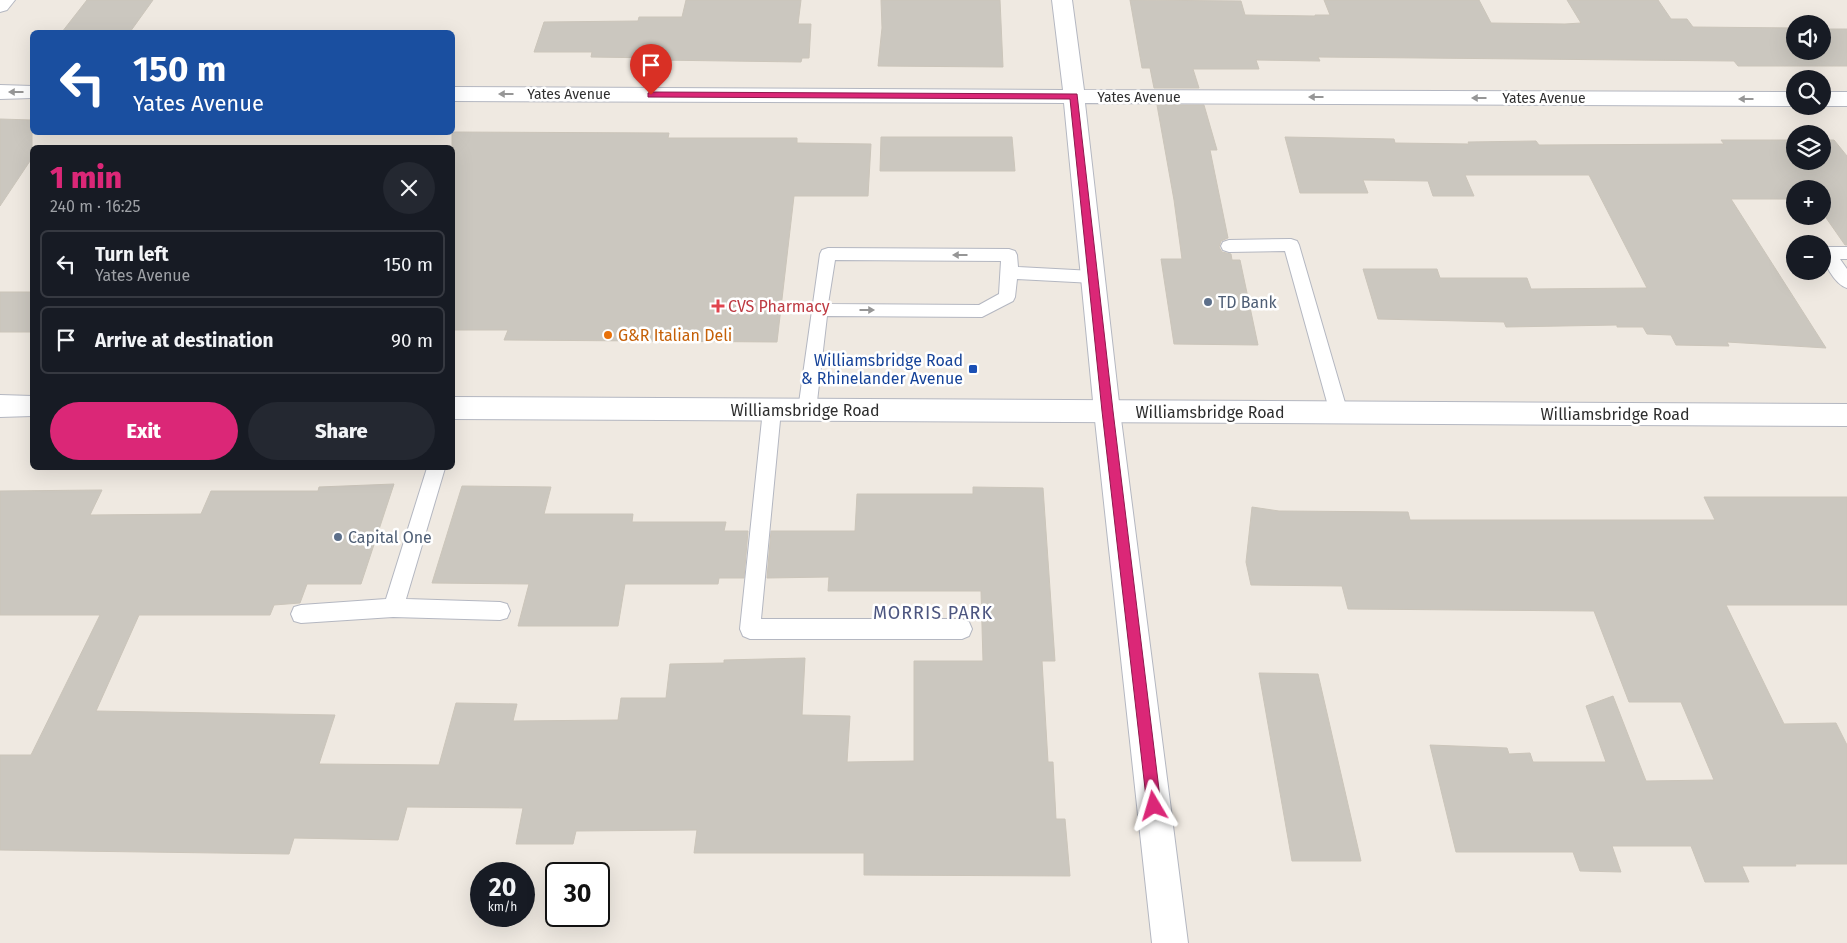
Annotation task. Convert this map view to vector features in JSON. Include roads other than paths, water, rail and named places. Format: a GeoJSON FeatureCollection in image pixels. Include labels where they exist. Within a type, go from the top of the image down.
{"type":"FeatureCollection","features":[{"type":"Feature","properties":{"kind":"street"},"geometry":{"type":"LineString","coordinates":[[0,6],[5,0]]}},
{"type":"Feature","properties":{"kind":"street"},"geometry":{"type":"LineString","coordinates":[[1062,0],[1107,411],[1170,943]]}},
{"type":"Feature","properties":{"kind":"street"},"geometry":{"type":"LineString","coordinates":[[0,92],[30,92]]}},
{"type":"Feature","properties":{"kind":"street","name":"Yates Avenue"},"geometry":{"type":"LineString","coordinates":[[455,94],[1786,99]]}},
{"type":"Feature","properties":{"kind":"street"},"geometry":{"type":"LineString","coordinates":[[1831,99],[1847,100]]}},
{"type":"Feature","properties":{"kind":"street"},"geometry":{"type":"LineString","coordinates":[[0,406],[30,406]]}},
{"type":"Feature","properties":{"kind":"street","name":"Williamsbridge Road"},"geometry":{"type":"LineString","coordinates":[[455,411],[807,410],[1847,415]]}},
{"type":"Feature","properties":{"kind":"lane"},"geometry":{"type":"LineString","coordinates":[[1229,246],[1291,245],[1339,413]]}},
{"type":"Feature","properties":{"kind":"lane"},"geometry":{"type":"LineString","coordinates":[[1847,253],[1827,253],[1847,282]]}},
{"type":"Feature","properties":{"kind":"lane"},"geometry":{"type":"LineString","coordinates":[[807,410],[819,310],[828,254],[1009,255],[1010,273],[1007,297],[982,311],[819,310]]}},
{"type":"Feature","properties":{"kind":"lane"},"geometry":{"type":"LineString","coordinates":[[1010,273],[1093,277]]}},
{"type":"Feature","properties":{"kind":"lane"},"geometry":{"type":"LineString","coordinates":[[772,410],[750,629],[962,629]]}},
{"type":"Feature","properties":{"kind":"lane"},"geometry":{"type":"LineString","coordinates":[[392,608],[435,470]]}},
{"type":"Feature","properties":{"kind":"lane"},"geometry":{"type":"LineString","coordinates":[[301,614],[392,608],[500,611]]}},
{"type":"Feature","properties":{"kind":"place","name":"TD Bank"},"geometry":{"type":"Point","coordinates":[1208,302]}},
{"type":"Feature","properties":{"kind":"place","name":"CVS Pharmacy"},"geometry":{"type":"Point","coordinates":[718,306]}},
{"type":"Feature","properties":{"kind":"place","name":"G&R Italian Deli"},"geometry":{"type":"Point","coordinates":[608,335]}},
{"type":"Feature","properties":{"kind":"place","name":"Williamsbridge Road & Rhinelander Avenue"},"geometry":{"type":"Point","coordinates":[973,369]}},
{"type":"Feature","properties":{"kind":"place","name":"Capital One"},"geometry":{"type":"Point","coordinates":[338,537]}},
{"type":"Feature","properties":{"kind":"district","name":"MORRIS PARK"},"geometry":{"type":"Point","coordinates":[933,613]}}]}
